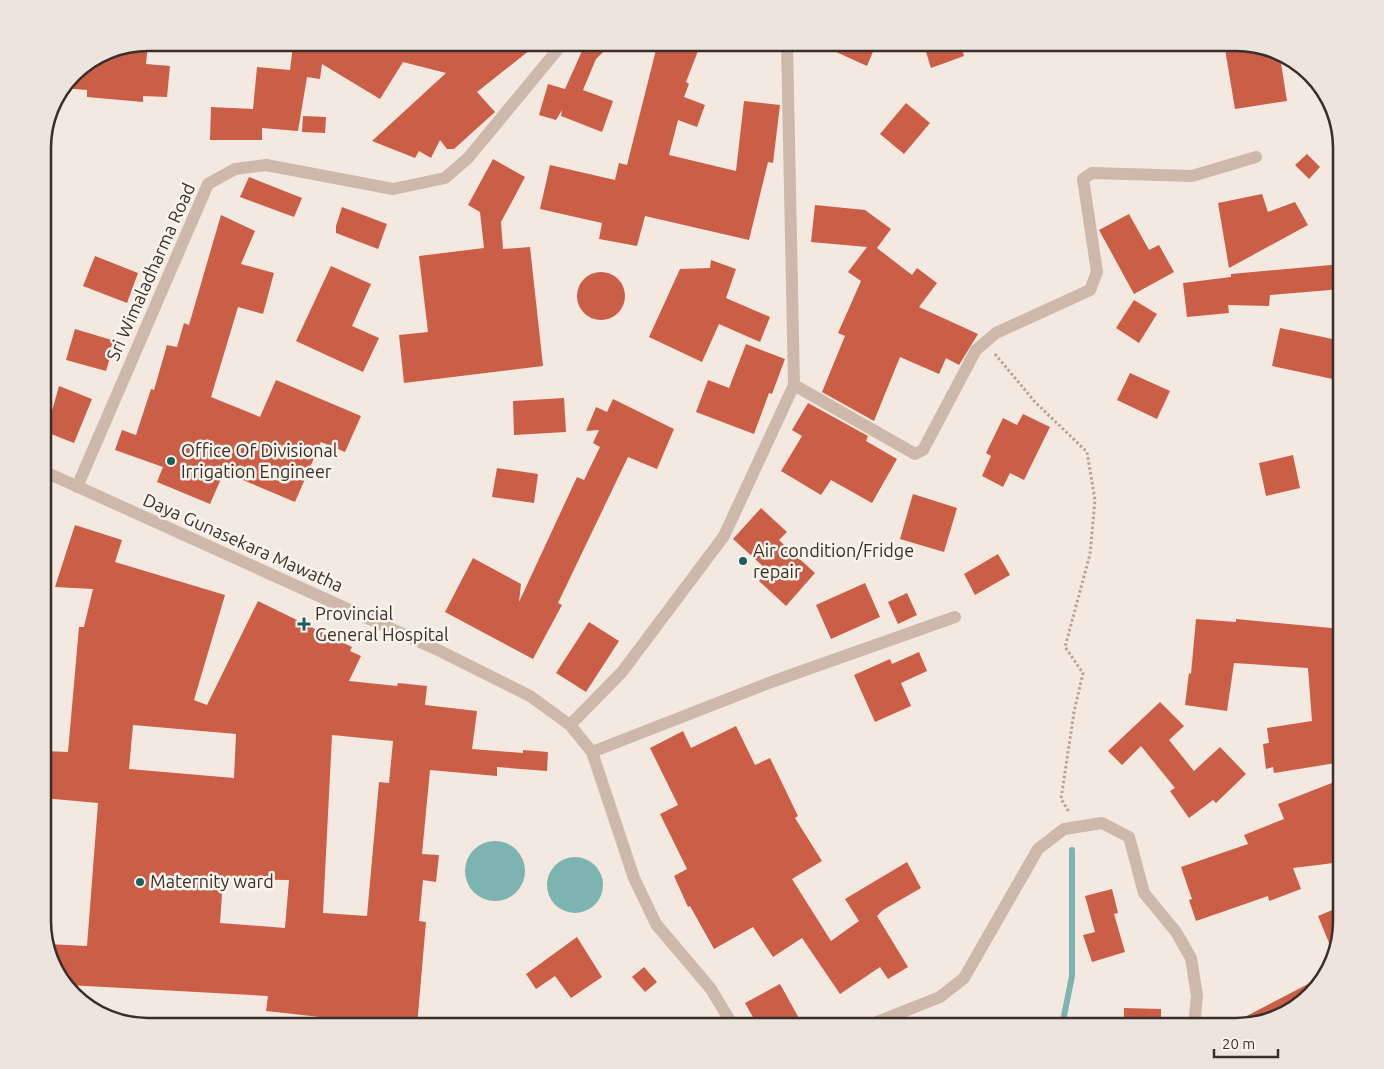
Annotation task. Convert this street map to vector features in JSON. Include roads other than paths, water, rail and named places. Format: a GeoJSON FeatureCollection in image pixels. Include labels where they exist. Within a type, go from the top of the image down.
{"type":"FeatureCollection","features":[{"type":"Feature","properties":{"kind":"street","name":"Sri Wimaladharma Road"},"geometry":{"type":"LineString","coordinates":[[77,487],[208,184],[235,169],[266,165],[393,189],[444,178],[468,158],[557,51]]}},
{"type":"Feature","properties":{"kind":"street"},"geometry":{"type":"LineString","coordinates":[[570,725],[622,672],[724,536],[794,385],[787,51]]}},
{"type":"Feature","properties":{"kind":"street"},"geometry":{"type":"LineString","coordinates":[[794,385],[915,454],[923,450],[976,350],[996,333],[1090,290],[1097,272],[1083,179],[1092,172],[1192,176],[1256,157]]}},
{"type":"Feature","properties":{"kind":"street","name":"Daya Gunasekara Mawatha"},"geometry":{"type":"LineString","coordinates":[[51,475],[438,650],[530,696],[570,725],[592,752],[634,878],[656,924],[711,989],[728,1018]]}},
{"type":"Feature","properties":{"kind":"street"},"geometry":{"type":"LineString","coordinates":[[592,752],[774,681],[955,617]]}},
{"type":"Feature","properties":{"kind":"street"},"geometry":{"type":"LineString","coordinates":[[887,1018],[940,997],[964,978],[1038,849],[1064,829],[1102,823],[1129,837],[1144,893],[1176,932],[1191,958],[1197,996],[1195,1018]]}},
{"type":"Feature","properties":{"kind":"water"},"geometry":{"type":"Polygon","coordinates":[[[495,841],[511,846],[516,850],[520,855],[525,871],[520,887],[516,892],[511,896],[495,901],[479,896],[474,892],[470,887],[465,871],[470,855],[474,850],[479,846],[495,841]]]}},
{"type":"Feature","properties":{"kind":"water"},"geometry":{"type":"Polygon","coordinates":[[[570,857],[580,857],[595,865],[601,874],[603,885],[601,896],[595,905],[580,913],[570,913],[559,908],[552,901],[547,890],[547,880],[552,869],[559,862],[570,857]]]}},
{"type":"Feature","properties":{"kind":"waterway"},"geometry":{"type":"LineString","coordinates":[[1064,1018],[1072,976],[1072,850]]}},
{"type":"Feature","properties":{"kind":"place","name":"Office Of Divisional Irrigation Engineer"},"geometry":{"type":"Point","coordinates":[171,461]}},
{"type":"Feature","properties":{"kind":"place","name":"Air condition/Fridge repair"},"geometry":{"type":"Point","coordinates":[743,561]}},
{"type":"Feature","properties":{"kind":"place","name":"Provincial General Hospital"},"geometry":{"type":"Point","coordinates":[304,624]}},
{"type":"Feature","properties":{"kind":"place","name":"Maternity ward"},"geometry":{"type":"Point","coordinates":[140,882]}}]}
